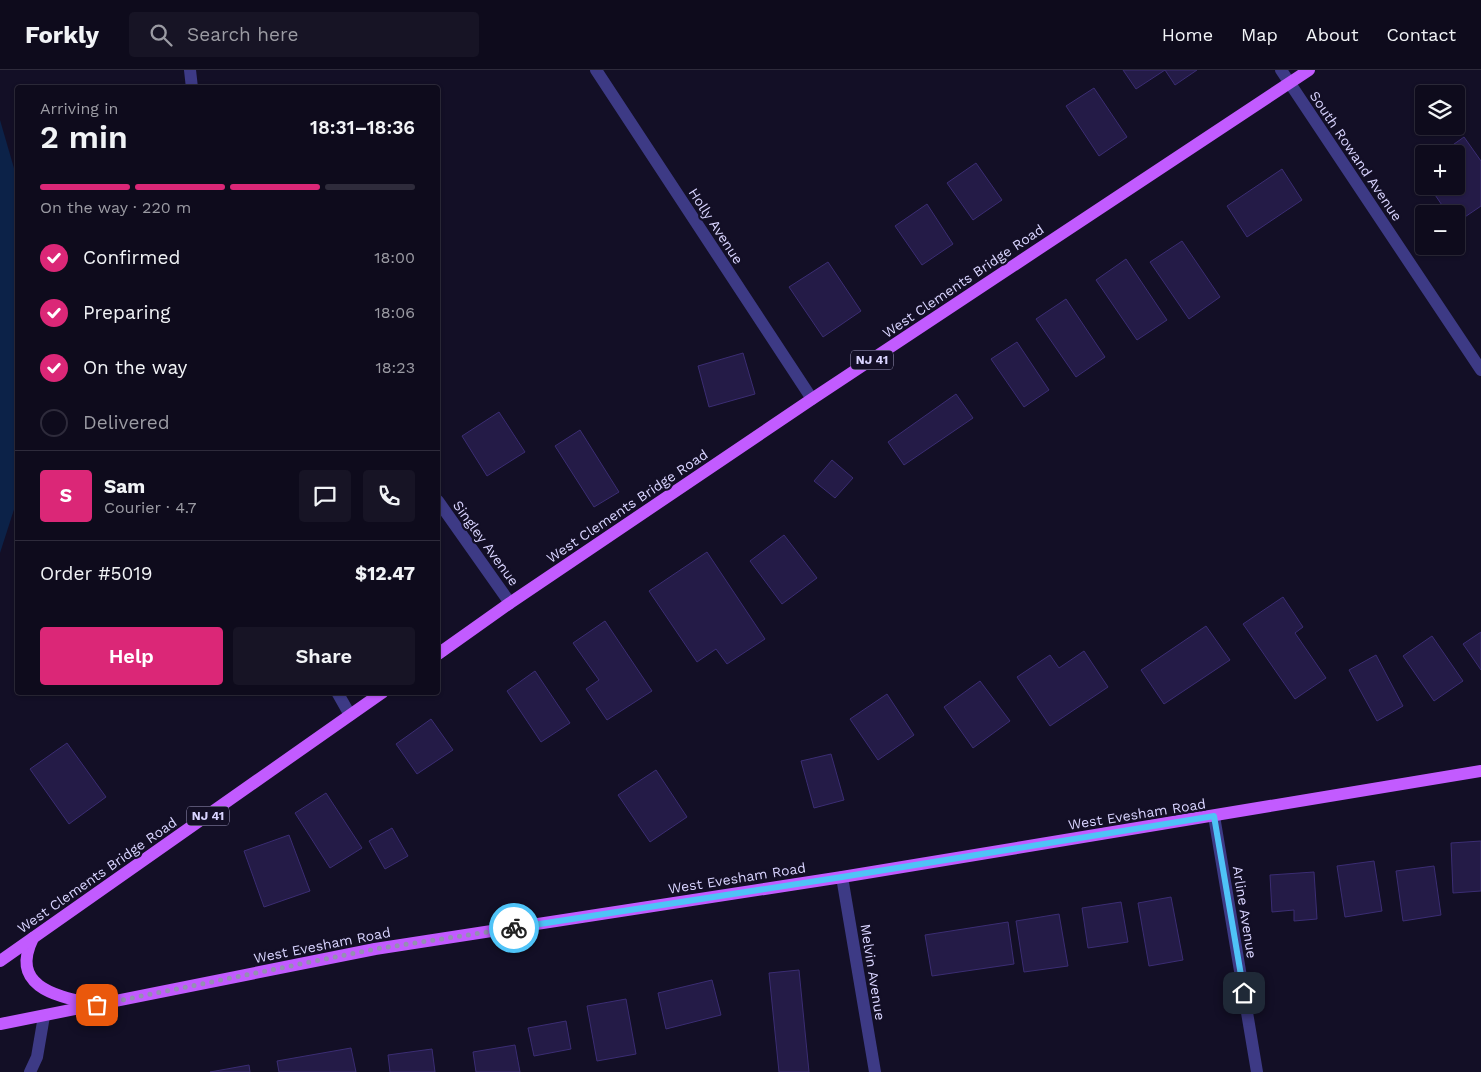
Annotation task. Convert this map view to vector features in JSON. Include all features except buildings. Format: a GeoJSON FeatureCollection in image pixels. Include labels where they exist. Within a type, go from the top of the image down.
{"type":"FeatureCollection","features":[{"type":"Feature","properties":{"kind":"main road","name":"West Clements Bridge Road"},"geometry":{"type":"LineString","coordinates":[[440,653],[510,602],[812,399],[1309,70]]}},
{"type":"Feature","properties":{"kind":"main road","name":"West Clements Bridge Road"},"geometry":{"type":"LineString","coordinates":[[0,961],[379,695]]}},
{"type":"Feature","properties":{"kind":"main road","name":"West Evesham Road"},"geometry":{"type":"LineString","coordinates":[[0,1024],[375,949],[842,877],[1481,771]]}},
{"type":"Feature","properties":{"kind":"main road"},"geometry":{"type":"LineString","coordinates":[[33,938],[26,957],[30,973],[38,986],[55,995],[97,1005]]}},
{"type":"Feature","properties":{"kind":"street"},"geometry":{"type":"LineString","coordinates":[[190,70],[192,85]]}},
{"type":"Feature","properties":{"kind":"street","name":"Holly Avenue"},"geometry":{"type":"LineString","coordinates":[[596,70],[812,399]]}},
{"type":"Feature","properties":{"kind":"street","name":"South Rowand Avenue"},"geometry":{"type":"LineString","coordinates":[[1281,70],[1481,370]]}},
{"type":"Feature","properties":{"kind":"street","name":"Singley Avenue"},"geometry":{"type":"LineString","coordinates":[[440,503],[510,602]]}},
{"type":"Feature","properties":{"kind":"street"},"geometry":{"type":"LineString","coordinates":[[339,695],[350,715]]}},
{"type":"Feature","properties":{"kind":"street","name":"Arline Avenue"},"geometry":{"type":"LineString","coordinates":[[1214,816],[1257,1072]]}},
{"type":"Feature","properties":{"kind":"street","name":"Melvin Avenue"},"geometry":{"type":"LineString","coordinates":[[842,877],[875,1072]]}},
{"type":"Feature","properties":{"kind":"street"},"geometry":{"type":"LineString","coordinates":[[30,1072],[37,1057],[44,1016]]}},
{"type":"Feature","properties":{"kind":"water"},"geometry":{"type":"Polygon","coordinates":[[[0,120],[15,172],[15,506],[0,553],[0,120]]]}},
{"type":"Feature","properties":{"kind":"way so far"},"geometry":{"type":"LineString","coordinates":[[97,1005],[375,949],[514,928]]}},
{"type":"Feature","properties":{"kind":"route"},"geometry":{"type":"LineString","coordinates":[[514,928],[1214,816],[1244,993]]}}]}
